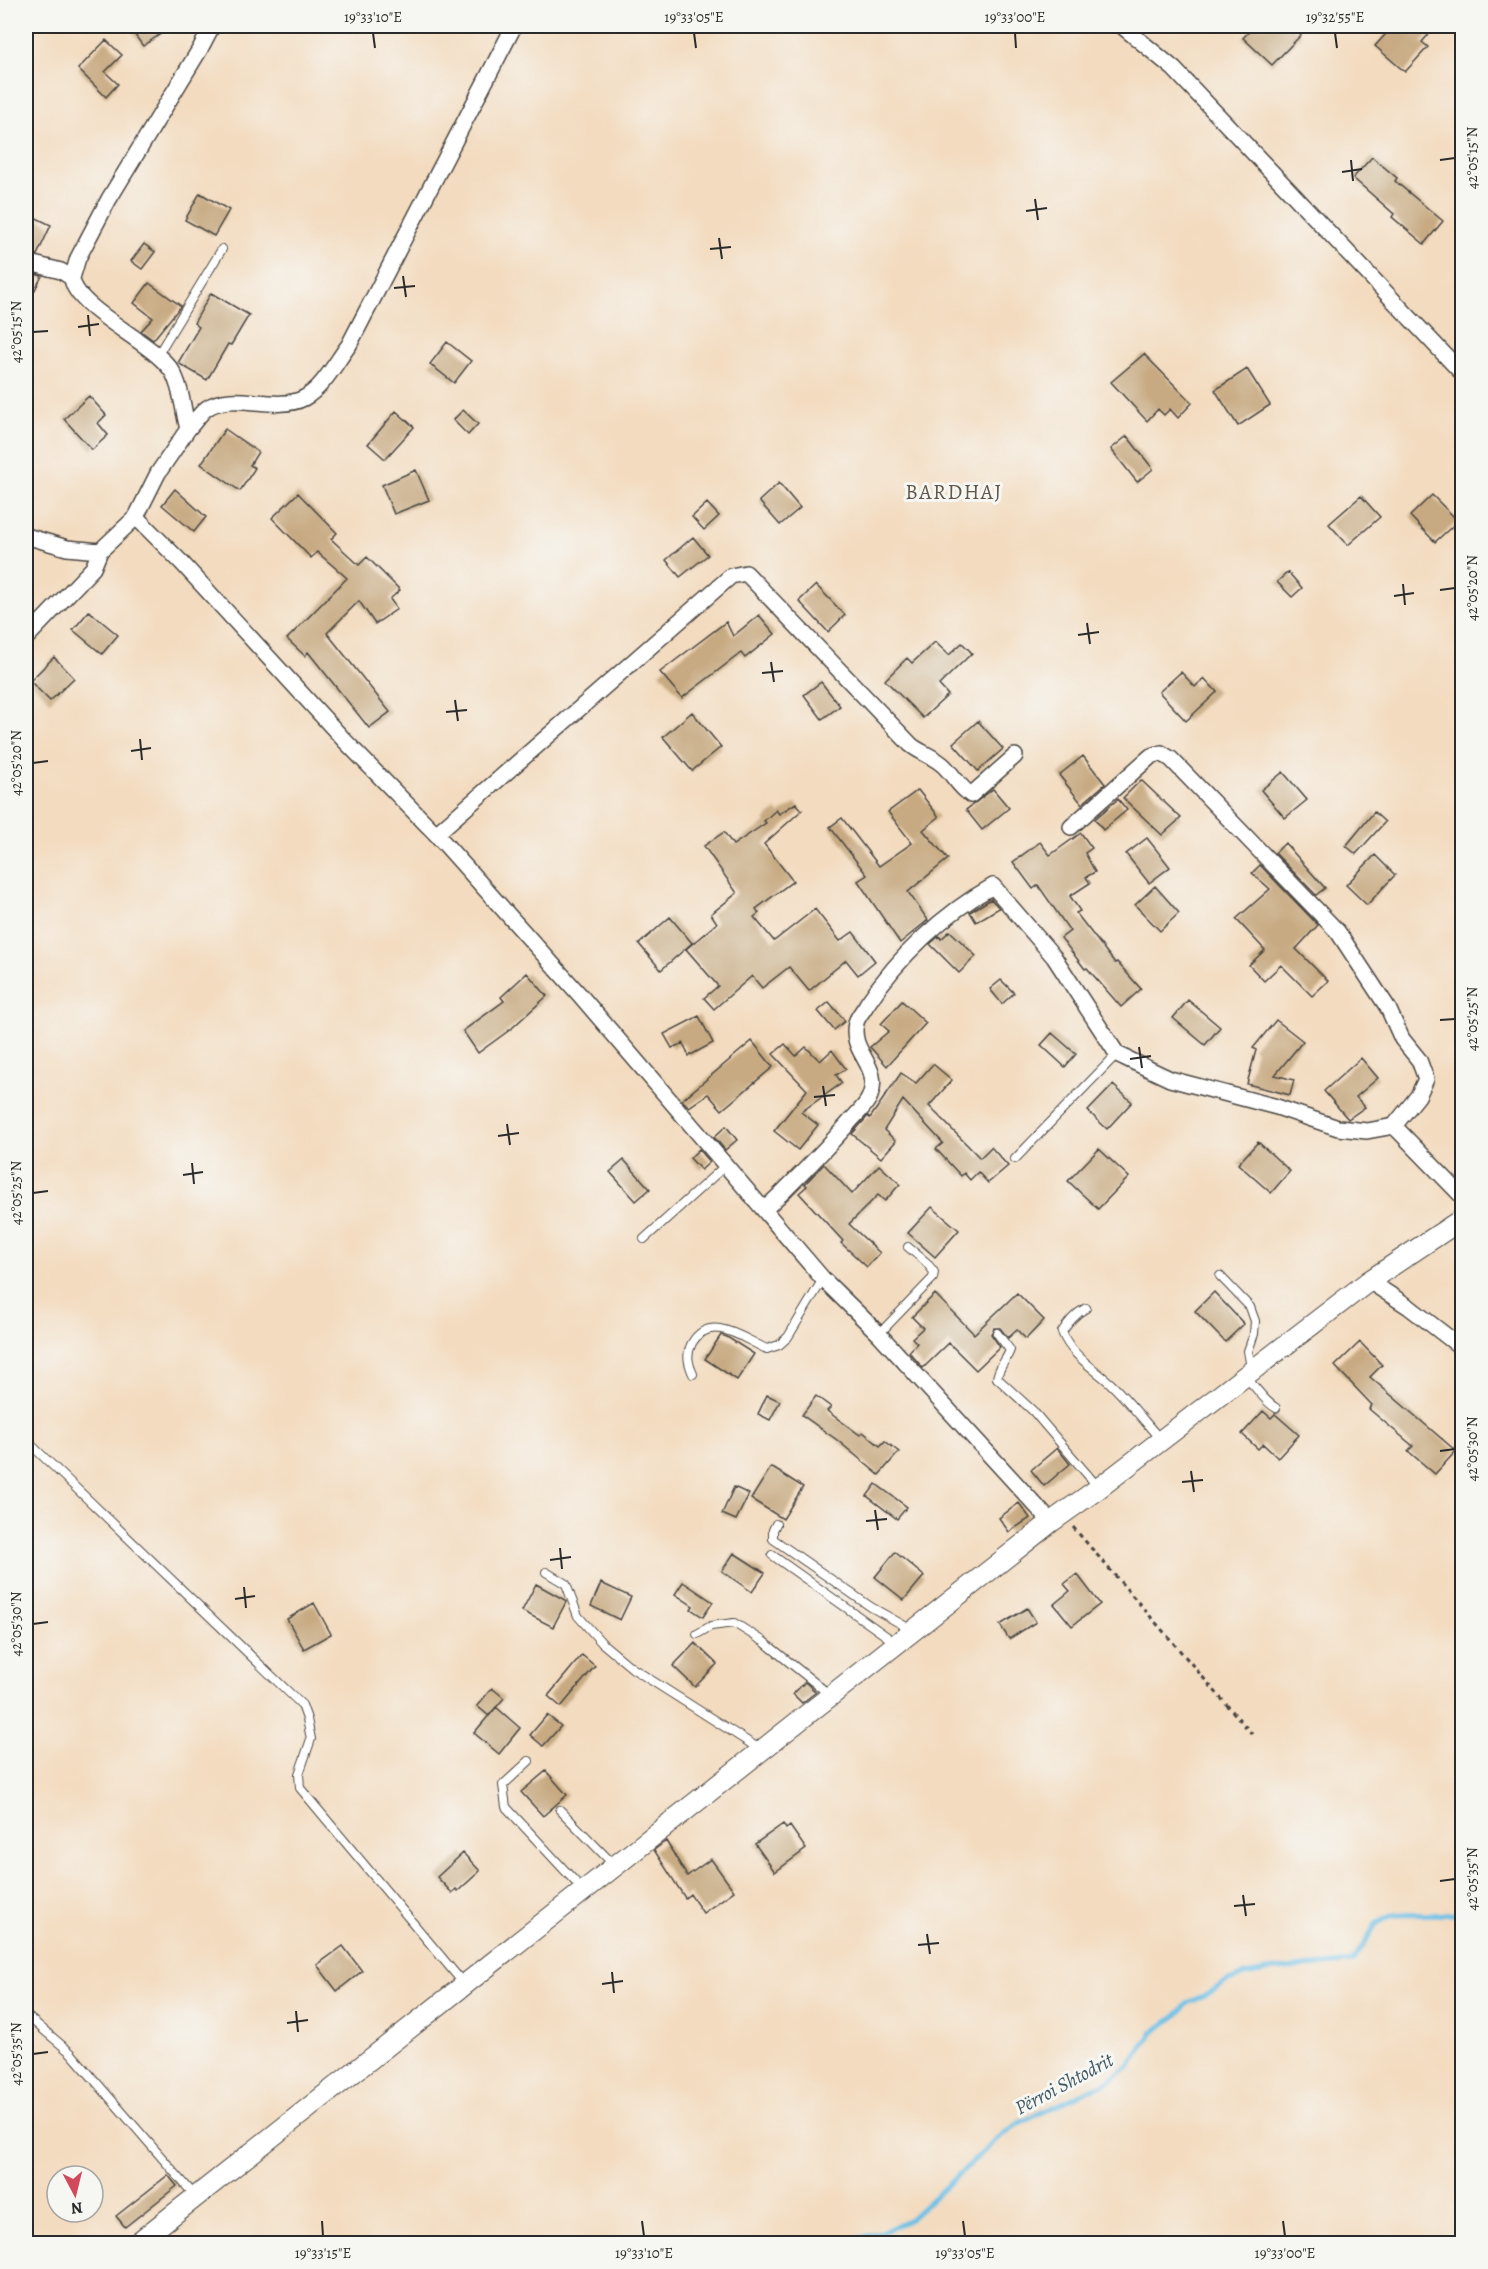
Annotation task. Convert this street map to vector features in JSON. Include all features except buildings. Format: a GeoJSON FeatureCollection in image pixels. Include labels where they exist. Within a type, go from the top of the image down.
{"type":"FeatureCollection","features":[{"type":"Feature","properties":{"kind":"street"},"geometry":{"type":"LineString","coordinates":[[188,429],[181,395],[172,372],[141,341],[83,300],[72,285],[72,278],[78,258],[109,199],[212,26]]}},
{"type":"Feature","properties":{"kind":"street"},"geometry":{"type":"LineString","coordinates":[[26,638],[93,568],[100,551],[136,517],[158,473],[188,429],[207,408],[225,402],[283,403],[303,399],[318,387],[349,345],[514,26]]}},
{"type":"Feature","properties":{"kind":"street"},"geometry":{"type":"LineString","coordinates":[[1122,26],[1174,69],[1462,373]]}},
{"type":"Feature","properties":{"kind":"street"},"geometry":{"type":"LineString","coordinates":[[26,262],[61,272],[72,278]]}},
{"type":"Feature","properties":{"kind":"street"},"geometry":{"type":"LineString","coordinates":[[136,517],[182,563],[345,741],[436,834],[727,1164],[823,1279],[1057,1518]]}},
{"type":"Feature","properties":{"kind":"street"},"geometry":{"type":"LineString","coordinates":[[26,536],[67,548],[100,551]]}},
{"type":"Feature","properties":{"kind":"street"},"geometry":{"type":"LineString","coordinates":[[436,834],[731,576],[740,573],[746,573],[911,745],[920,753],[943,765],[962,789],[971,795],[1016,756]]}},
{"type":"Feature","properties":{"kind":"street"},"geometry":{"type":"LineString","coordinates":[[764,1210],[821,1155],[869,1099],[873,1083],[872,1071],[856,1042],[856,1022],[879,985],[917,943],[969,900],[993,886],[1054,957],[1117,1054],[1170,1079],[1277,1107],[1338,1128],[1368,1131],[1394,1126],[1418,1096],[1426,1079],[1419,1060],[1402,1040],[1388,1008],[1338,932],[1171,759],[1161,753],[1151,756],[1071,827]]}},
{"type":"Feature","properties":{"kind":"street"},"geometry":{"type":"LineString","coordinates":[[1394,1126],[1462,1196]]}},
{"type":"Feature","properties":{"kind":"street"},"geometry":{"type":"LineString","coordinates":[[136,2244],[1057,1518],[1369,1281],[1462,1219]]}},
{"type":"Feature","properties":{"kind":"street"},"geometry":{"type":"LineString","coordinates":[[1369,1281],[1409,1307],[1462,1348]]}},
{"type":"Feature","properties":{"kind":"lane"},"geometry":{"type":"LineString","coordinates":[[157,356],[222,249]]}},
{"type":"Feature","properties":{"kind":"lane"},"geometry":{"type":"LineString","coordinates":[[1015,1159],[1117,1054]]}},
{"type":"Feature","properties":{"kind":"lane"},"geometry":{"type":"LineString","coordinates":[[644,1239],[727,1164]]}},
{"type":"Feature","properties":{"kind":"lane"},"geometry":{"type":"LineString","coordinates":[[879,1334],[933,1278],[934,1272],[926,1262],[908,1247]]}},
{"type":"Feature","properties":{"kind":"lane"},"geometry":{"type":"LineString","coordinates":[[1220,1276],[1250,1307],[1255,1321],[1254,1334],[1248,1351],[1247,1373],[1266,1402],[1276,1408]]}},
{"type":"Feature","properties":{"kind":"lane"},"geometry":{"type":"LineString","coordinates":[[693,1374],[688,1364],[688,1353],[693,1342],[701,1333],[724,1329],[738,1333],[767,1349],[779,1346],[788,1337],[823,1279]]}},
{"type":"Feature","properties":{"kind":"lane"},"geometry":{"type":"LineString","coordinates":[[1086,1308],[1078,1312],[1068,1323],[1062,1332],[1065,1339],[1086,1364],[1110,1383],[1160,1439]]}},
{"type":"Feature","properties":{"kind":"lane"},"geometry":{"type":"LineString","coordinates":[[997,1333],[1010,1350],[1007,1358],[998,1368],[997,1378],[1033,1411],[1099,1488]]}},
{"type":"Feature","properties":{"kind":"lane"},"geometry":{"type":"LineString","coordinates":[[26,1440],[302,1705],[308,1719],[310,1739],[299,1774],[300,1788],[465,1985]]}},
{"type":"Feature","properties":{"kind":"lane"},"geometry":{"type":"LineString","coordinates":[[776,1524],[773,1539],[871,1607],[913,1631]]}},
{"type":"Feature","properties":{"kind":"lane"},"geometry":{"type":"LineString","coordinates":[[772,1555],[897,1644]]}},
{"type":"Feature","properties":{"kind":"lane"},"geometry":{"type":"LineString","coordinates":[[546,1572],[566,1584],[578,1617],[602,1643],[632,1668],[762,1751]]}},
{"type":"Feature","properties":{"kind":"lane"},"geometry":{"type":"LineString","coordinates":[[697,1634],[711,1626],[734,1623],[763,1641],[831,1696]]}},
{"type":"Feature","properties":{"kind":"lane"},"geometry":{"type":"LineString","coordinates":[[529,1761],[503,1785],[506,1807],[584,1892]]}},
{"type":"Feature","properties":{"kind":"lane"},"geometry":{"type":"LineString","coordinates":[[560,1810],[616,1867]]}},
{"type":"Feature","properties":{"kind":"lane"},"geometry":{"type":"LineString","coordinates":[[26,2015],[71,2053],[196,2197]]}},
{"type":"Feature","properties":{"kind":"path"},"geometry":{"type":"LineString","coordinates":[[1057,1518],[1252,1734]]}},
{"type":"Feature","properties":{"kind":"waterway","name":"Përroi Shtodrit"},"geometry":{"type":"LineString","coordinates":[[839,2244],[883,2232],[910,2219],[1003,2134],[1021,2122],[1111,2080],[1130,2065],[1152,2033],[1176,2016],[1188,2003],[1226,1982],[1245,1975],[1267,1971],[1353,1962],[1376,1924],[1392,1915],[1462,1914]]}},
{"type":"Feature","properties":{"kind":"district","name":"BARDHAJ"},"geometry":{"type":"Point","coordinates":[954,492]}}]}
